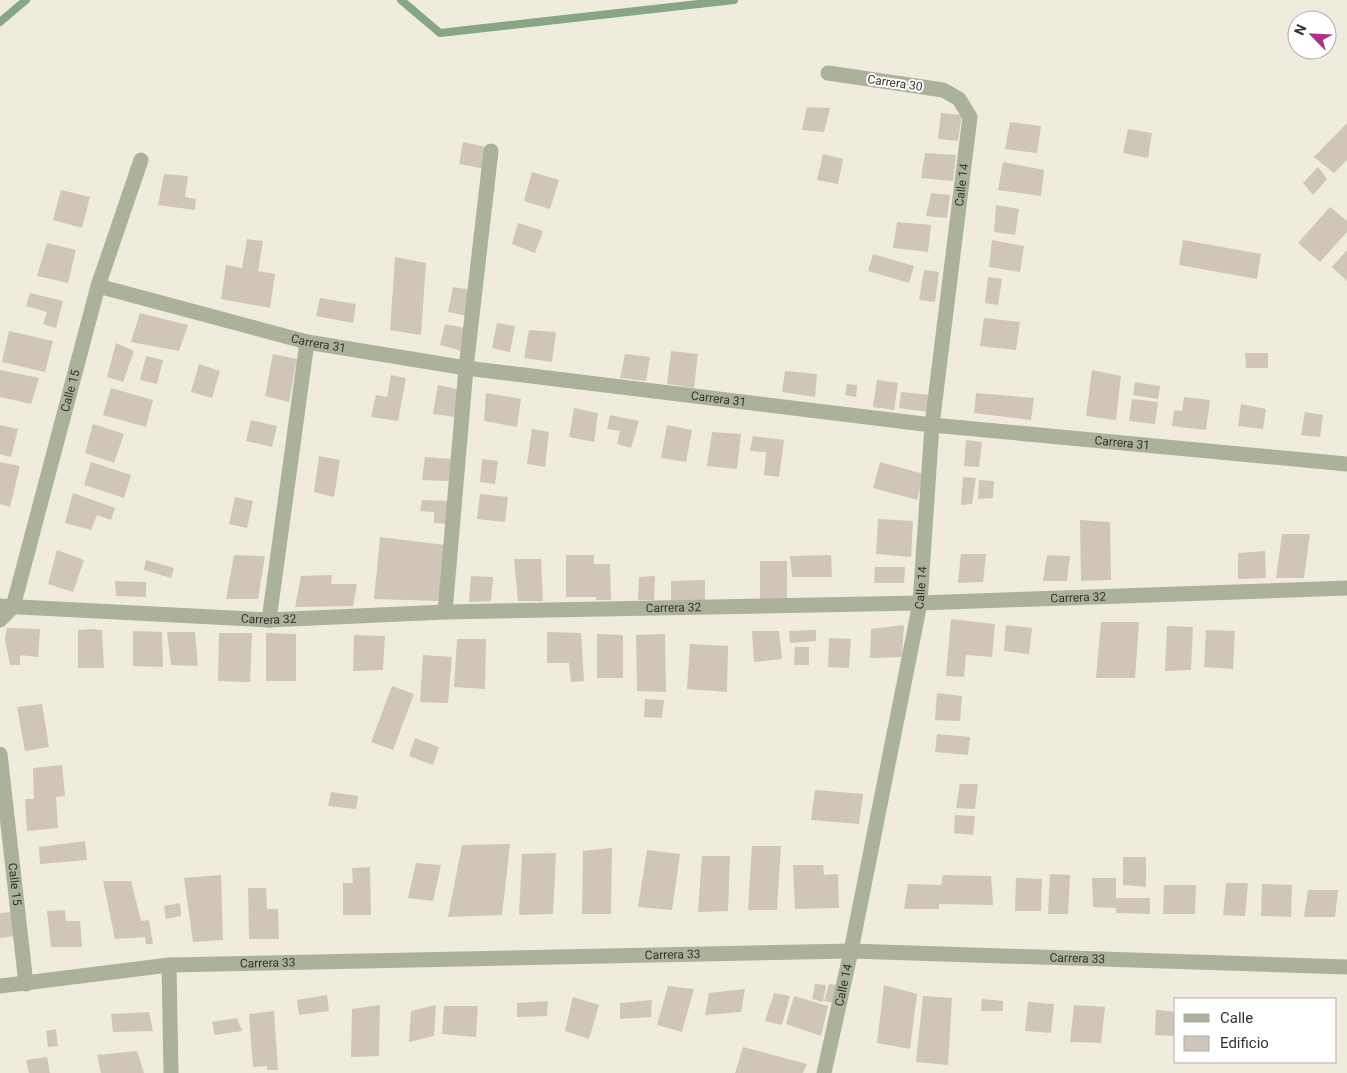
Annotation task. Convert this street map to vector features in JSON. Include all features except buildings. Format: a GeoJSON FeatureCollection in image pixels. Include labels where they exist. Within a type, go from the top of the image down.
{"type":"FeatureCollection","features":[{"type":"Feature","properties":{"kind":"street","name":"Carrera 30"},"geometry":{"type":"LineString","coordinates":[[828,73],[943,90],[959,99]]}},
{"type":"Feature","properties":{"kind":"street","name":"Calle 14"},"geometry":{"type":"LineString","coordinates":[[824,1073],[851,951],[920,603],[932,426],[970,117],[959,99]]}},
{"type":"Feature","properties":{"kind":"street"},"geometry":{"type":"LineString","coordinates":[[444,612],[466,368],[490,151]]}},
{"type":"Feature","properties":{"kind":"street","name":"Calle 15"},"geometry":{"type":"LineString","coordinates":[[7,606],[98,286],[141,160]]}},
{"type":"Feature","properties":{"kind":"street","name":"Carrera 31"},"geometry":{"type":"LineString","coordinates":[[98,286],[307,342],[466,368],[932,426],[1347,464]]}},
{"type":"Feature","properties":{"kind":"street"},"geometry":{"type":"LineString","coordinates":[[269,620],[307,342]]}},
{"type":"Feature","properties":{"kind":"street","name":"Carrera 32"},"geometry":{"type":"LineString","coordinates":[[7,606],[269,620],[444,612],[920,603],[1347,588]]}},
{"type":"Feature","properties":{"kind":"street"},"geometry":{"type":"LineString","coordinates":[[0,620],[7,606]]}},
{"type":"Feature","properties":{"kind":"street","name":"Calle 15"},"geometry":{"type":"LineString","coordinates":[[0,754],[26,984]]}},
{"type":"Feature","properties":{"kind":"street","name":"Carrera 33"},"geometry":{"type":"LineString","coordinates":[[0,986],[168,965],[851,951],[1347,967]]}},
{"type":"Feature","properties":{"kind":"street"},"geometry":{"type":"LineString","coordinates":[[168,965],[171,1073]]}},
{"type":"Feature","properties":{"kind":"waterway"},"geometry":{"type":"LineString","coordinates":[[0,22],[26,0]]}},
{"type":"Feature","properties":{"kind":"waterway"},"geometry":{"type":"LineString","coordinates":[[401,0],[440,33],[734,0]]}}]}
